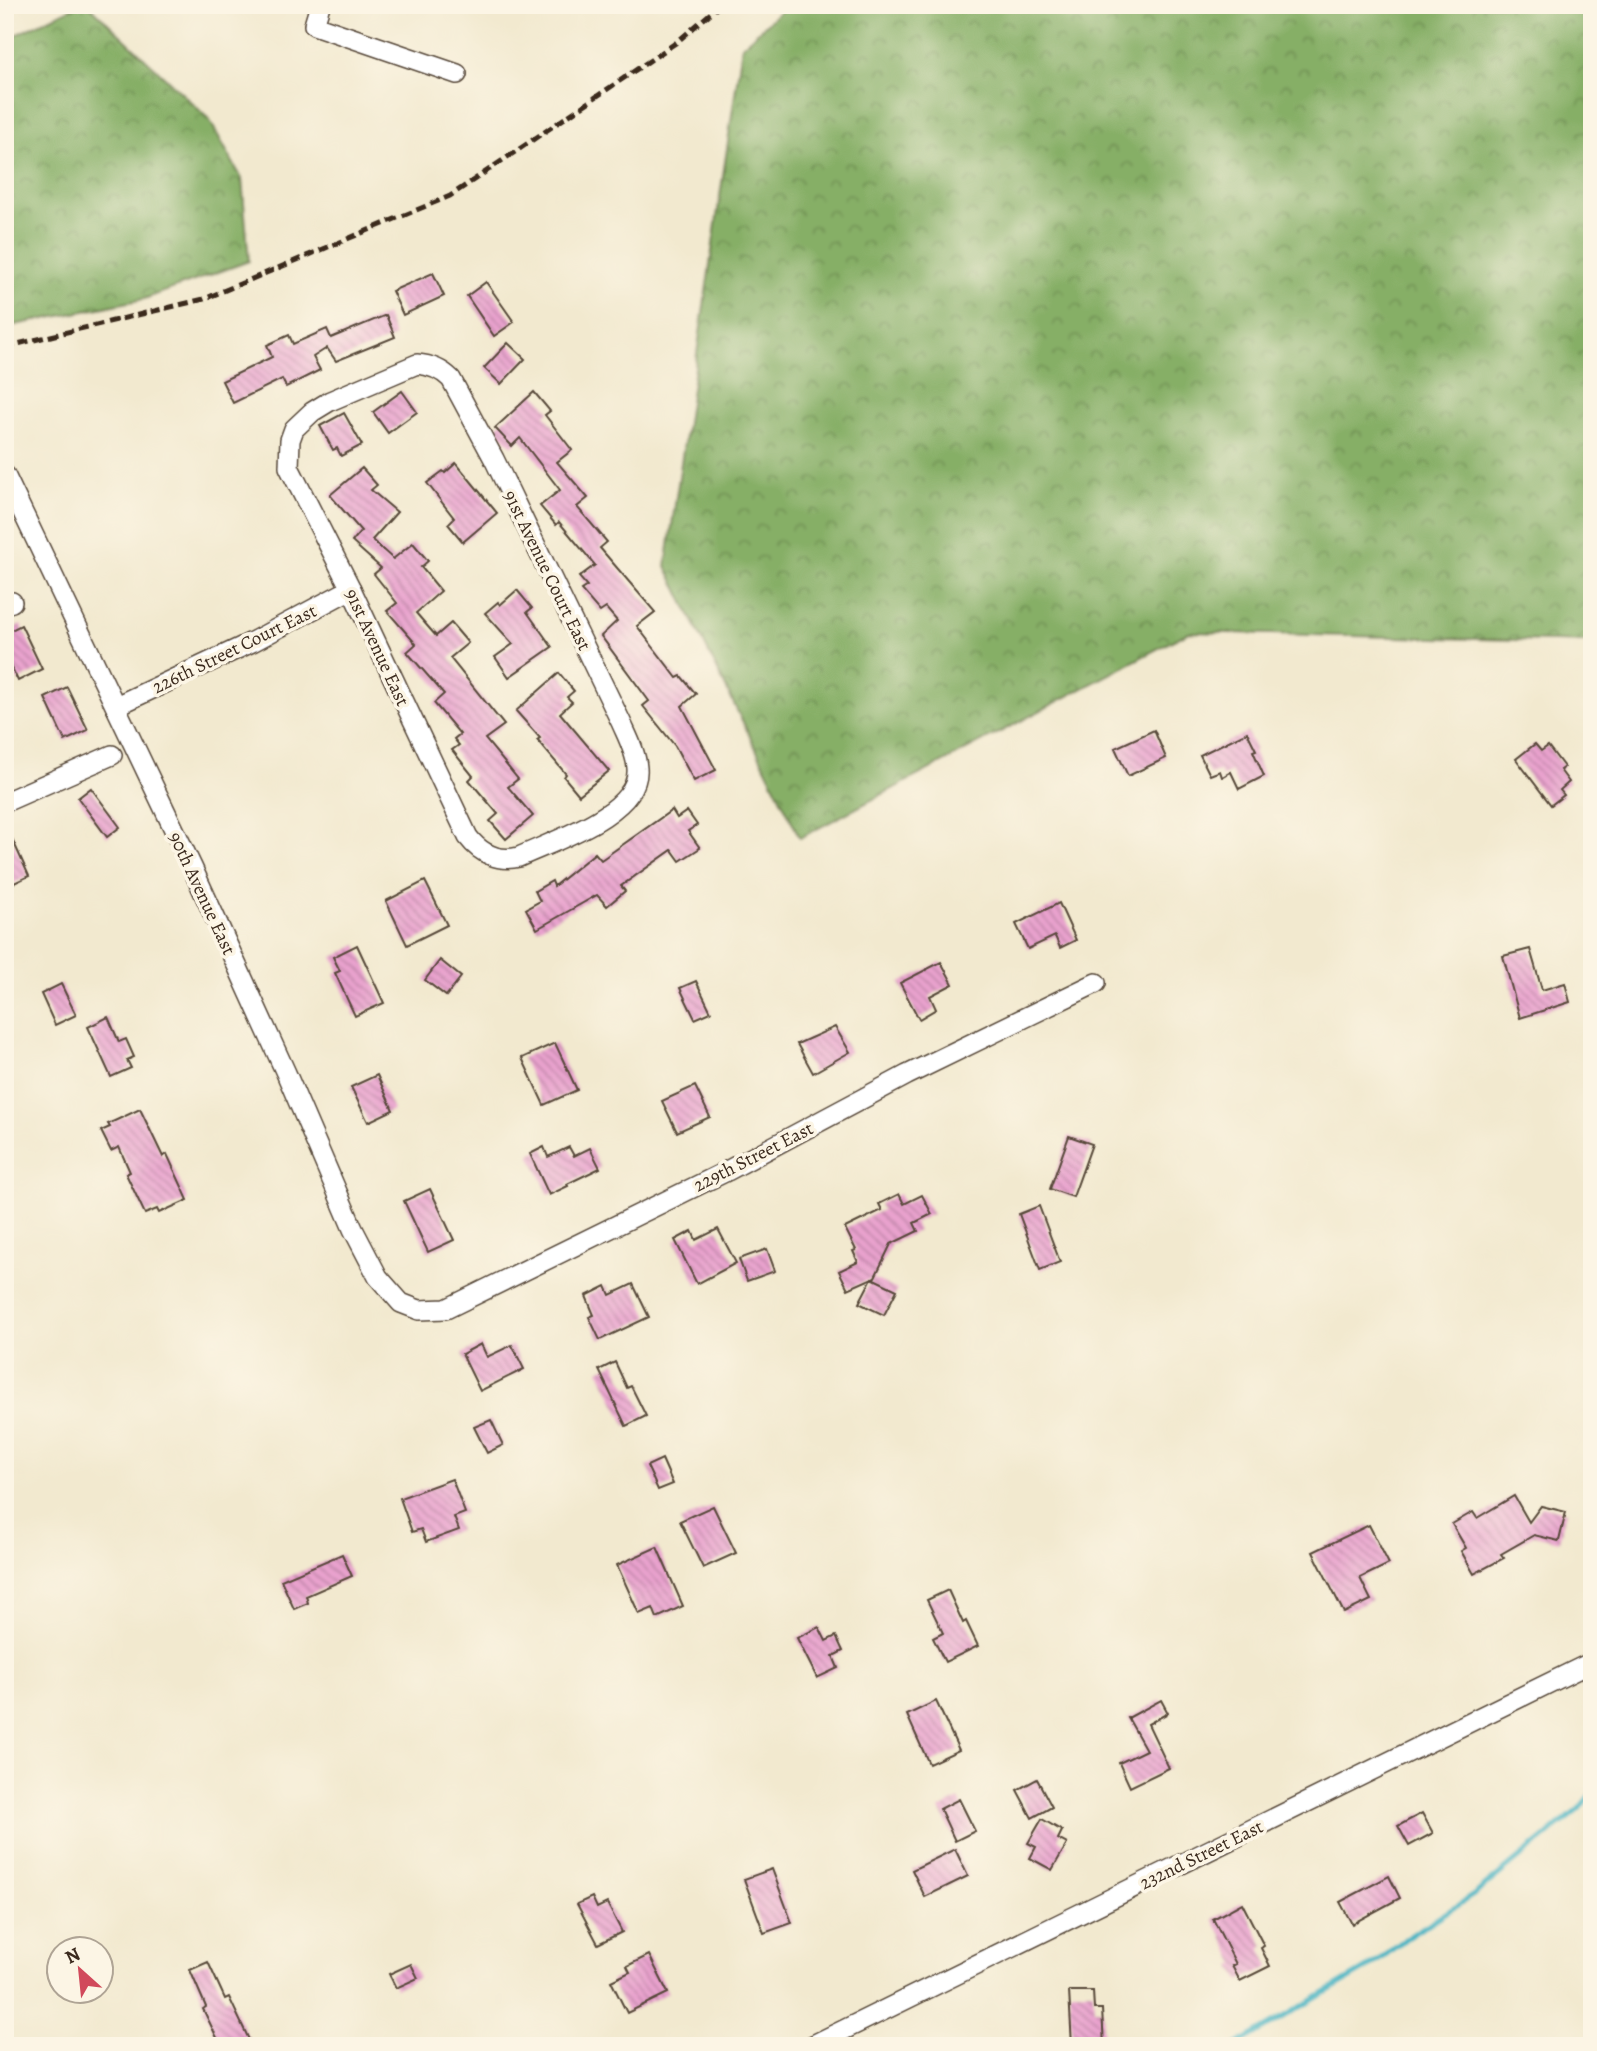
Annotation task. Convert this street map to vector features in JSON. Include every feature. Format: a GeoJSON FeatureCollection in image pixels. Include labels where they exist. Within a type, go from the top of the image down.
{"type":"FeatureCollection","features":[{"type":"Feature","properties":{"kind":"street"},"geometry":{"type":"LineString","coordinates":[[320,5],[314,24],[457,74]]}},
{"type":"Feature","properties":{"kind":"street","name":"91st Avenue East"},"geometry":{"type":"LineString","coordinates":[[431,367],[417,364],[330,401],[312,412],[295,429],[290,440],[289,467],[351,589],[459,820],[475,846],[491,855]]}},
{"type":"Feature","properties":{"kind":"street","name":"91st Avenue Court East"},"geometry":{"type":"LineString","coordinates":[[431,367],[444,372],[451,379],[494,460],[615,709],[638,766],[634,788],[625,800],[602,818],[519,857],[506,860],[491,855]]}},
{"type":"Feature","properties":{"kind":"street","name":"90th Avenue East"},"geometry":{"type":"LineString","coordinates":[[5,475],[117,706],[377,1277],[391,1295],[407,1305]]}},
{"type":"Feature","properties":{"kind":"street","name":"226th Street Court East"},"geometry":{"type":"LineString","coordinates":[[117,706],[252,642],[351,589]]}},
{"type":"Feature","properties":{"kind":"street"},"geometry":{"type":"LineString","coordinates":[[5,802],[112,755]]}},
{"type":"Feature","properties":{"kind":"street","name":"229th Street East"},"geometry":{"type":"LineString","coordinates":[[407,1305],[419,1310],[446,1309],[727,1171],[907,1075],[1096,983]]}},
{"type":"Feature","properties":{"kind":"street","name":"232nd Street East"},"geometry":{"type":"LineString","coordinates":[[811,2046],[1592,1662]]}},
{"type":"Feature","properties":{"kind":"green space"},"geometry":{"type":"Polygon","coordinates":[[[78,5],[89,5],[209,119],[242,179],[249,261],[144,299],[5,327],[5,40],[78,5]]]}},
{"type":"Feature","properties":{"kind":"green space"},"geometry":{"type":"Polygon","coordinates":[[[787,5],[1592,5],[1592,642],[1189,632],[800,838],[666,566],[742,46],[787,5]]]}},
{"type":"Feature","properties":{"kind":"building"},"geometry":{"type":"Polygon","coordinates":[[[433,273],[444,296],[403,315],[392,291],[433,273]]]}},
{"type":"Feature","properties":{"kind":"building"},"geometry":{"type":"Polygon","coordinates":[[[486,282],[514,322],[494,336],[467,296],[486,282]]]}},
{"type":"Feature","properties":{"kind":"building"},"geometry":{"type":"Polygon","coordinates":[[[386,315],[395,337],[336,361],[327,348],[313,357],[320,370],[286,387],[282,379],[233,403],[222,381],[272,357],[267,345],[289,335],[293,344],[327,329],[331,338],[386,315]]]}},
{"type":"Feature","properties":{"kind":"building"},"geometry":{"type":"Polygon","coordinates":[[[508,343],[525,359],[501,384],[484,368],[508,343]]]}},
{"type":"Feature","properties":{"kind":"building"},"geometry":{"type":"Polygon","coordinates":[[[402,391],[417,412],[388,433],[373,412],[402,391]]]}},
{"type":"Feature","properties":{"kind":"building"},"geometry":{"type":"Polygon","coordinates":[[[534,392],[550,411],[545,415],[572,450],[557,462],[588,498],[577,507],[607,542],[600,548],[655,612],[637,626],[677,678],[681,676],[696,694],[682,706],[716,770],[694,781],[675,746],[643,706],[649,701],[601,636],[617,621],[606,608],[600,612],[581,590],[587,586],[579,577],[595,565],[559,522],[556,525],[540,506],[560,490],[520,438],[512,446],[495,428],[534,392]]]}},
{"type":"Feature","properties":{"kind":"building"},"geometry":{"type":"Polygon","coordinates":[[[344,413],[362,445],[341,456],[337,448],[333,450],[320,426],[344,413]]]}},
{"type":"Feature","properties":{"kind":"building"},"geometry":{"type":"Polygon","coordinates":[[[456,463],[497,513],[463,542],[448,524],[454,518],[427,483],[456,463]]]}},
{"type":"Feature","properties":{"kind":"building"},"geometry":{"type":"Polygon","coordinates":[[[362,468],[377,485],[371,490],[397,512],[372,540],[393,559],[413,543],[428,561],[421,567],[441,591],[416,613],[436,636],[451,623],[468,643],[450,658],[504,725],[485,739],[518,779],[508,787],[533,816],[506,839],[490,821],[498,814],[469,780],[473,776],[452,750],[459,745],[454,739],[460,734],[434,703],[444,694],[407,652],[416,644],[387,611],[397,603],[374,574],[381,568],[352,542],[361,531],[330,495],[362,468]]]}},
{"type":"Feature","properties":{"kind":"building"},"geometry":{"type":"Polygon","coordinates":[[[517,590],[532,608],[527,612],[552,647],[509,677],[495,657],[513,644],[485,613],[498,602],[500,605],[517,590]]]}},
{"type":"Feature","properties":{"kind":"building"},"geometry":{"type":"Polygon","coordinates":[[[21,625],[42,669],[18,681],[5,653],[5,633],[21,625]]]}},
{"type":"Feature","properties":{"kind":"building"},"geometry":{"type":"Polygon","coordinates":[[[559,673],[574,691],[567,697],[572,702],[560,713],[609,771],[579,795],[564,777],[566,774],[537,740],[540,738],[516,711],[559,673]]]}},
{"type":"Feature","properties":{"kind":"building"},"geometry":{"type":"Polygon","coordinates":[[[67,687],[88,730],[65,741],[45,698],[67,687]]]}},
{"type":"Feature","properties":{"kind":"building"},"geometry":{"type":"Polygon","coordinates":[[[1154,730],[1166,758],[1128,776],[1115,748],[1154,730]]]}},
{"type":"Feature","properties":{"kind":"building"},"geometry":{"type":"Polygon","coordinates":[[[1247,732],[1264,776],[1239,789],[1231,772],[1222,777],[1220,771],[1210,775],[1200,755],[1247,732]]]}},
{"type":"Feature","properties":{"kind":"building"},"geometry":{"type":"Polygon","coordinates":[[[1535,744],[1541,751],[1548,746],[1564,767],[1560,770],[1569,782],[1560,790],[1564,795],[1551,805],[1516,759],[1535,744]]]}},
{"type":"Feature","properties":{"kind":"building"},"geometry":{"type":"Polygon","coordinates":[[[91,788],[120,827],[107,837],[78,798],[91,788]]]}},
{"type":"Feature","properties":{"kind":"building"},"geometry":{"type":"Polygon","coordinates":[[[672,810],[677,818],[687,811],[697,825],[688,831],[700,848],[680,861],[672,850],[621,886],[625,891],[607,906],[597,895],[537,929],[526,909],[540,901],[535,891],[552,881],[554,886],[595,853],[601,860],[672,810]]]}},
{"type":"Feature","properties":{"kind":"building"},"geometry":{"type":"Polygon","coordinates":[[[5,823],[29,876],[10,885],[5,875],[5,823]]]}},
{"type":"Feature","properties":{"kind":"building"},"geometry":{"type":"Polygon","coordinates":[[[425,881],[447,925],[407,945],[386,901],[425,881]]]}},
{"type":"Feature","properties":{"kind":"building"},"geometry":{"type":"Polygon","coordinates":[[[1059,903],[1076,940],[1060,948],[1055,936],[1028,949],[1016,924],[1059,903]]]}},
{"type":"Feature","properties":{"kind":"building"},"geometry":{"type":"Polygon","coordinates":[[[357,945],[384,1003],[355,1016],[335,973],[340,971],[333,957],[357,945]]]}},
{"type":"Feature","properties":{"kind":"building"},"geometry":{"type":"Polygon","coordinates":[[[1530,949],[1542,990],[1565,983],[1570,1002],[1520,1018],[1503,956],[1530,949]]]}},
{"type":"Feature","properties":{"kind":"building"},"geometry":{"type":"Polygon","coordinates":[[[440,960],[461,977],[446,996],[425,980],[440,960]]]}},
{"type":"Feature","properties":{"kind":"building"},"geometry":{"type":"Polygon","coordinates":[[[941,962],[953,984],[930,996],[936,1009],[919,1019],[900,983],[941,962]]]}},
{"type":"Feature","properties":{"kind":"building"},"geometry":{"type":"Polygon","coordinates":[[[696,981],[711,1012],[695,1019],[680,988],[696,981]]]}},
{"type":"Feature","properties":{"kind":"building"},"geometry":{"type":"Polygon","coordinates":[[[61,984],[76,1015],[55,1025],[41,994],[61,984]]]}},
{"type":"Feature","properties":{"kind":"building"},"geometry":{"type":"Polygon","coordinates":[[[108,1017],[119,1042],[126,1039],[134,1057],[127,1060],[131,1068],[111,1077],[88,1027],[108,1017]]]}},
{"type":"Feature","properties":{"kind":"building"},"geometry":{"type":"Polygon","coordinates":[[[835,1027],[850,1052],[813,1073],[797,1044],[835,1027]]]}},
{"type":"Feature","properties":{"kind":"building"},"geometry":{"type":"Polygon","coordinates":[[[555,1043],[577,1090],[544,1105],[522,1058],[555,1043]]]}},
{"type":"Feature","properties":{"kind":"building"},"geometry":{"type":"Polygon","coordinates":[[[377,1075],[393,1110],[368,1122],[351,1087],[377,1075]]]}},
{"type":"Feature","properties":{"kind":"building"},"geometry":{"type":"Polygon","coordinates":[[[695,1086],[710,1117],[677,1132],[662,1101],[695,1086]]]}},
{"type":"Feature","properties":{"kind":"building"},"geometry":{"type":"Polygon","coordinates":[[[140,1109],[163,1157],[167,1154],[188,1200],[159,1213],[157,1209],[145,1214],[126,1174],[130,1172],[119,1147],[111,1151],[101,1131],[110,1127],[108,1124],[140,1109]]]}},
{"type":"Feature","properties":{"kind":"building"},"geometry":{"type":"Polygon","coordinates":[[[1069,1136],[1092,1144],[1073,1197],[1050,1189],[1069,1136]]]}},
{"type":"Feature","properties":{"kind":"building"},"geometry":{"type":"Polygon","coordinates":[[[544,1147],[548,1157],[569,1147],[574,1156],[590,1148],[600,1168],[549,1195],[530,1154],[544,1147]]]}},
{"type":"Feature","properties":{"kind":"building"},"geometry":{"type":"Polygon","coordinates":[[[430,1189],[454,1240],[428,1252],[404,1201],[430,1189]]]}},
{"type":"Feature","properties":{"kind":"building"},"geometry":{"type":"Polygon","coordinates":[[[899,1194],[904,1204],[922,1195],[932,1214],[914,1223],[918,1231],[891,1244],[875,1277],[848,1289],[839,1271],[858,1262],[853,1251],[856,1250],[845,1228],[882,1210],[879,1204],[899,1194]]]}},
{"type":"Feature","properties":{"kind":"building"},"geometry":{"type":"Polygon","coordinates":[[[1039,1206],[1060,1262],[1040,1270],[1019,1214],[1039,1206]]]}},
{"type":"Feature","properties":{"kind":"building"},"geometry":{"type":"Polygon","coordinates":[[[718,1229],[736,1263],[697,1284],[675,1240],[692,1231],[696,1240],[718,1229]]]}},
{"type":"Feature","properties":{"kind":"building"},"geometry":{"type":"Polygon","coordinates":[[[767,1249],[775,1271],[747,1281],[739,1259],[767,1249]]]}},
{"type":"Feature","properties":{"kind":"building"},"geometry":{"type":"Polygon","coordinates":[[[872,1278],[897,1290],[884,1315],[859,1303],[872,1278]]]}},
{"type":"Feature","properties":{"kind":"building"},"geometry":{"type":"Polygon","coordinates":[[[633,1284],[649,1317],[600,1340],[589,1317],[594,1315],[586,1296],[606,1286],[610,1295],[633,1284]]]}},
{"type":"Feature","properties":{"kind":"building"},"geometry":{"type":"Polygon","coordinates":[[[481,1344],[487,1357],[512,1345],[524,1369],[480,1391],[462,1354],[481,1344]]]}},
{"type":"Feature","properties":{"kind":"building"},"geometry":{"type":"Polygon","coordinates":[[[615,1362],[627,1388],[631,1386],[646,1416],[626,1426],[599,1370],[615,1362]]]}},
{"type":"Feature","properties":{"kind":"building"},"geometry":{"type":"Polygon","coordinates":[[[491,1420],[503,1445],[487,1453],[474,1427],[491,1420]]]}},
{"type":"Feature","properties":{"kind":"building"},"geometry":{"type":"Polygon","coordinates":[[[662,1459],[673,1484],[658,1490],[647,1466],[662,1459]]]}},
{"type":"Feature","properties":{"kind":"building"},"geometry":{"type":"Polygon","coordinates":[[[452,1479],[465,1513],[454,1517],[459,1530],[426,1542],[421,1529],[412,1532],[400,1498],[452,1479]]]}},
{"type":"Feature","properties":{"kind":"building"},"geometry":{"type":"Polygon","coordinates":[[[1514,1496],[1529,1522],[1541,1506],[1566,1512],[1559,1541],[1534,1535],[1501,1554],[1504,1558],[1474,1574],[1461,1551],[1466,1548],[1452,1524],[1473,1512],[1477,1518],[1514,1496]]]}},
{"type":"Feature","properties":{"kind":"building"},"geometry":{"type":"Polygon","coordinates":[[[713,1506],[736,1553],[703,1568],[680,1521],[713,1506]]]}},
{"type":"Feature","properties":{"kind":"building"},"geometry":{"type":"Polygon","coordinates":[[[1369,1525],[1389,1564],[1360,1578],[1371,1600],[1344,1613],[1313,1552],[1369,1525]]]}},
{"type":"Feature","properties":{"kind":"building"},"geometry":{"type":"Polygon","coordinates":[[[657,1547],[683,1606],[657,1618],[653,1608],[639,1614],[617,1565],[657,1547]]]}},
{"type":"Feature","properties":{"kind":"building"},"geometry":{"type":"Polygon","coordinates":[[[342,1554],[352,1576],[306,1596],[308,1603],[294,1609],[281,1580],[342,1554]]]}},
{"type":"Feature","properties":{"kind":"building"},"geometry":{"type":"Polygon","coordinates":[[[948,1590],[963,1623],[966,1621],[978,1646],[945,1662],[933,1638],[943,1633],[927,1600],[948,1590]]]}},
{"type":"Feature","properties":{"kind":"building"},"geometry":{"type":"Polygon","coordinates":[[[819,1627],[826,1641],[836,1636],[843,1651],[833,1656],[838,1668],[817,1678],[797,1638],[819,1627]]]}},
{"type":"Feature","properties":{"kind":"building"},"geometry":{"type":"Polygon","coordinates":[[[1161,1700],[1168,1713],[1148,1724],[1169,1768],[1130,1787],[1119,1763],[1146,1750],[1128,1718],[1161,1700]]]}},
{"type":"Feature","properties":{"kind":"building"},"geometry":{"type":"Polygon","coordinates":[[[936,1701],[959,1750],[929,1764],[907,1715],[936,1701]]]}},
{"type":"Feature","properties":{"kind":"building"},"geometry":{"type":"Polygon","coordinates":[[[1037,1779],[1052,1807],[1032,1818],[1017,1790],[1037,1779]]]}},
{"type":"Feature","properties":{"kind":"building"},"geometry":{"type":"Polygon","coordinates":[[[959,1799],[975,1831],[955,1841],[940,1809],[959,1799]]]}},
{"type":"Feature","properties":{"kind":"building"},"geometry":{"type":"Polygon","coordinates":[[[1422,1813],[1433,1833],[1409,1846],[1398,1826],[1422,1813]]]}},
{"type":"Feature","properties":{"kind":"building"},"geometry":{"type":"Polygon","coordinates":[[[1042,1819],[1062,1831],[1058,1839],[1067,1844],[1052,1870],[1030,1858],[1036,1847],[1028,1843],[1042,1819]]]}},
{"type":"Feature","properties":{"kind":"building"},"geometry":{"type":"Polygon","coordinates":[[[955,1849],[968,1876],[925,1897],[912,1870],[955,1849]]]}},
{"type":"Feature","properties":{"kind":"building"},"geometry":{"type":"Polygon","coordinates":[[[772,1869],[792,1923],[764,1933],[744,1879],[772,1869]]]}},
{"type":"Feature","properties":{"kind":"building"},"geometry":{"type":"Polygon","coordinates":[[[1389,1876],[1400,1898],[1352,1924],[1340,1902],[1389,1876]]]}},
{"type":"Feature","properties":{"kind":"building"},"geometry":{"type":"Polygon","coordinates":[[[592,1897],[597,1908],[607,1903],[622,1932],[598,1944],[577,1904],[592,1897]]]}},
{"type":"Feature","properties":{"kind":"building"},"geometry":{"type":"Polygon","coordinates":[[[1242,1903],[1264,1946],[1261,1948],[1270,1966],[1240,1981],[1232,1966],[1236,1964],[1213,1919],[1242,1903]]]}},
{"type":"Feature","properties":{"kind":"building"},"geometry":{"type":"Polygon","coordinates":[[[649,1955],[668,1993],[627,2013],[611,1981],[630,1972],[627,1966],[649,1955]]]}},
{"type":"Feature","properties":{"kind":"building"},"geometry":{"type":"Polygon","coordinates":[[[208,1962],[225,1999],[229,1997],[252,2046],[221,2046],[203,2009],[206,2007],[190,1970],[208,1962]]]}},
{"type":"Feature","properties":{"kind":"building"},"geometry":{"type":"Polygon","coordinates":[[[411,1964],[418,1978],[396,1988],[389,1974],[411,1964]]]}},
{"type":"Feature","properties":{"kind":"building"},"geometry":{"type":"Polygon","coordinates":[[[1069,1991],[1093,1991],[1094,2009],[1102,2009],[1104,2046],[1072,2046],[1069,1991]]]}},
{"type":"Feature","properties":{"kind":"waterway"},"geometry":{"type":"LineString","coordinates":[[1234,2046],[1374,1964],[1405,1939],[1475,1894],[1579,1809],[1592,1792]]}},
{"type":"Feature","properties":{"kind":"railway"},"geometry":{"type":"LineString","coordinates":[[5,347],[204,299],[450,196],[677,42],[720,5]]}}]}
